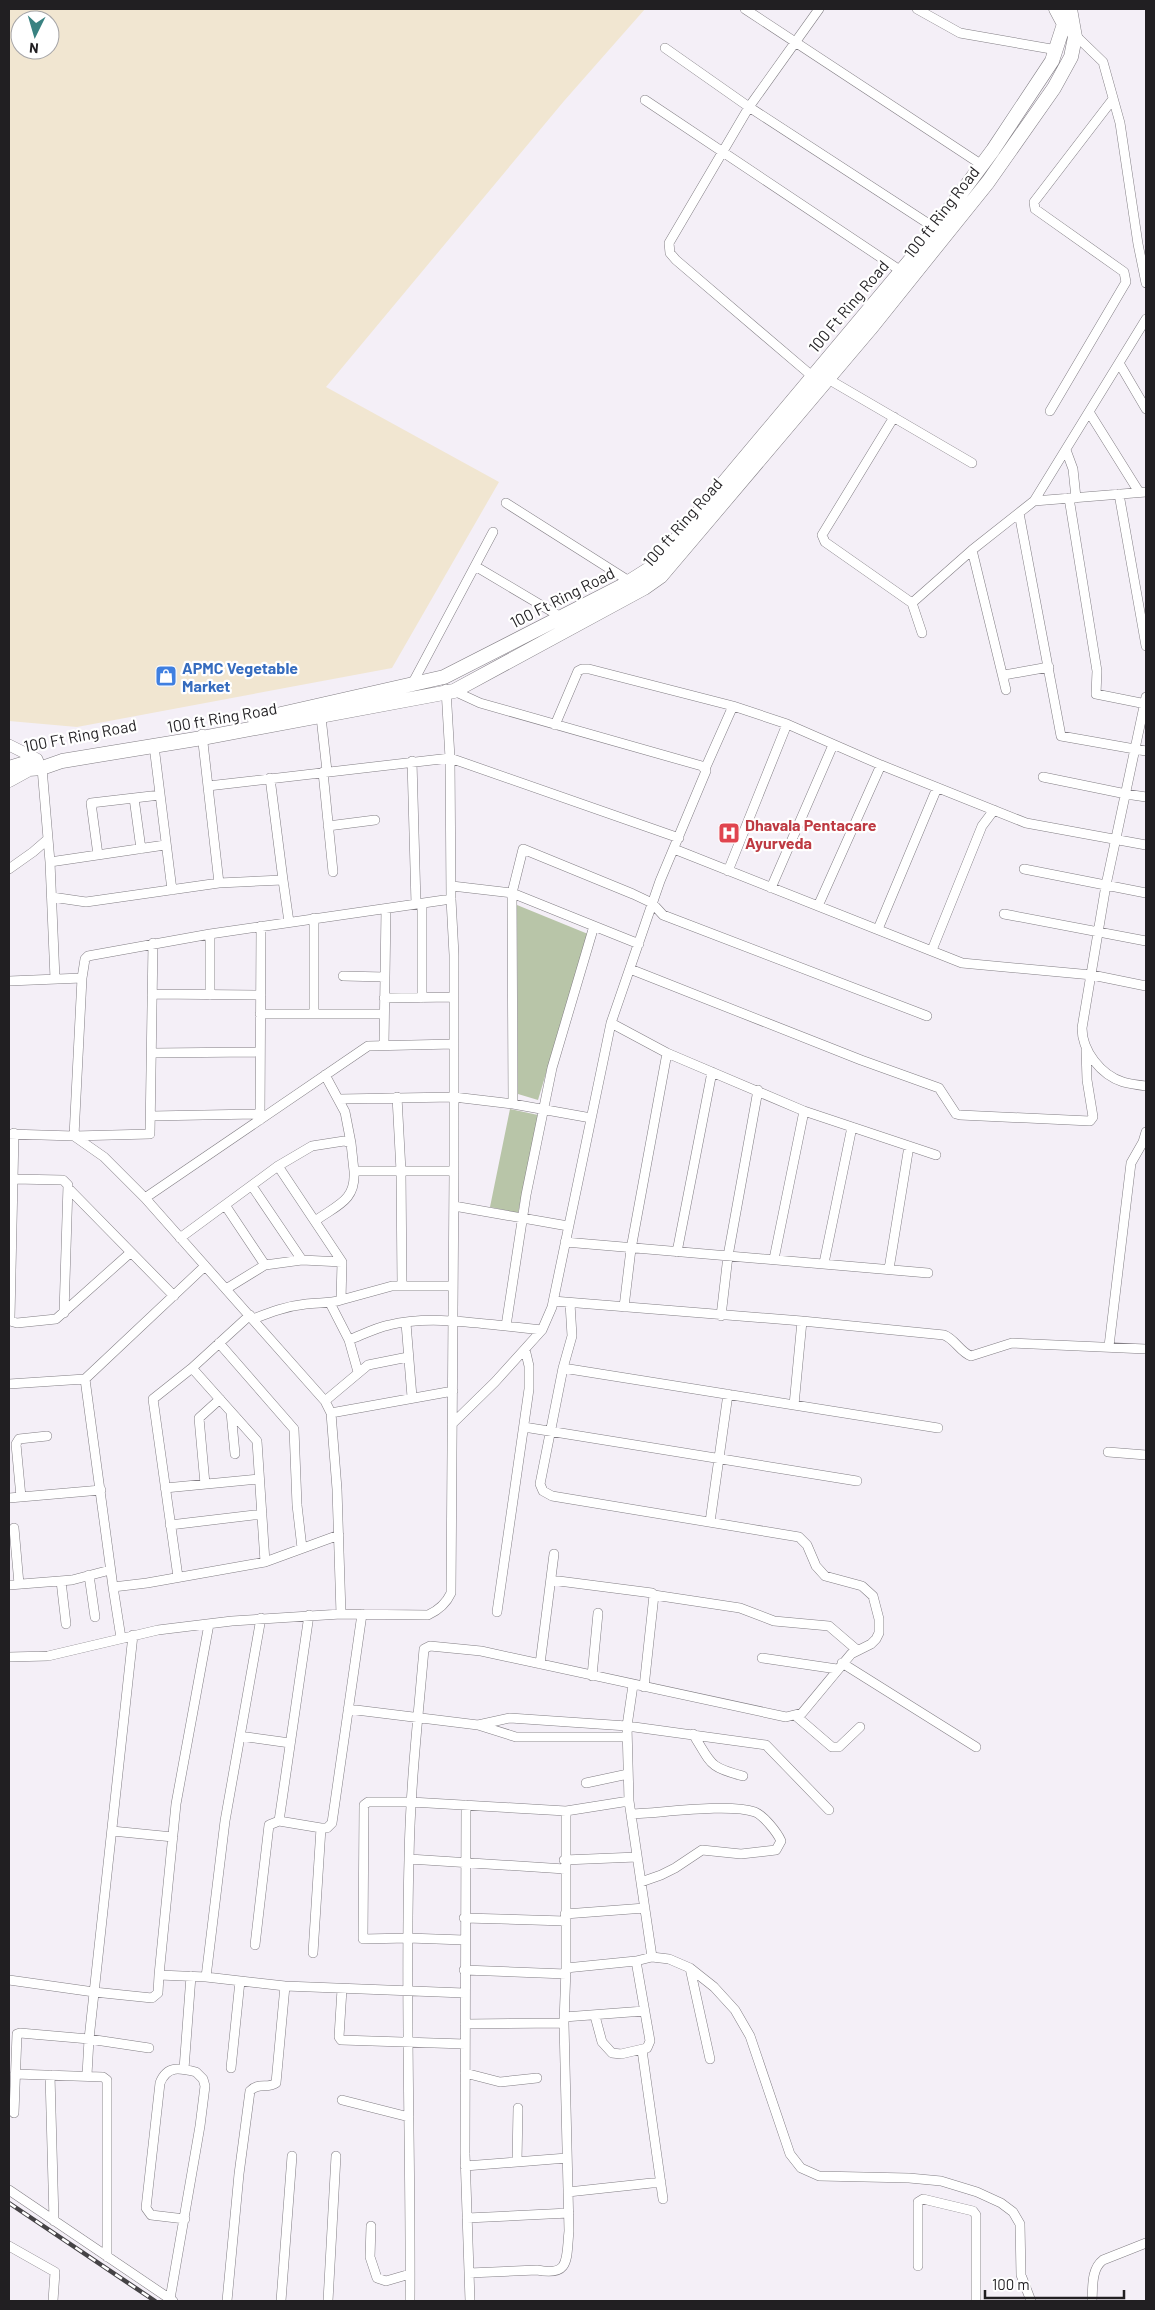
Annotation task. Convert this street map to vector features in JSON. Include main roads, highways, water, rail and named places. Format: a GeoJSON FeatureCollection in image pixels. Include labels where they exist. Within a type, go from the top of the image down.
{"type":"FeatureCollection","features":[{"type":"Feature","properties":{"kind":"main road","name":"100 Ft Ring Road"},"geometry":{"type":"LineString","coordinates":[[9,768],[202,735],[444,677],[629,582],[654,566],[901,271],[982,165],[1052,61],[1064,24],[1056,9]]}},
{"type":"Feature","properties":{"kind":"main road","name":"100 ft Ring Road"},"geometry":{"type":"LineString","coordinates":[[9,780],[39,764],[154,746],[202,735],[321,717],[450,692],[661,576],[828,379],[988,182],[1054,88],[1071,57],[1075,35],[1070,9]]}},
{"type":"Feature","properties":{"kind":"railway"},"geometry":{"type":"LineString","coordinates":[[9,2203],[155,2301]]}},
{"type":"Feature","properties":{"kind":"place","name":"APMC Vegetable Market"},"geometry":{"type":"Point","coordinates":[166,676]}},
{"type":"Feature","properties":{"kind":"place","name":"Dhavala Pentacare Ayurveda"},"geometry":{"type":"Point","coordinates":[729,833]}}]}
